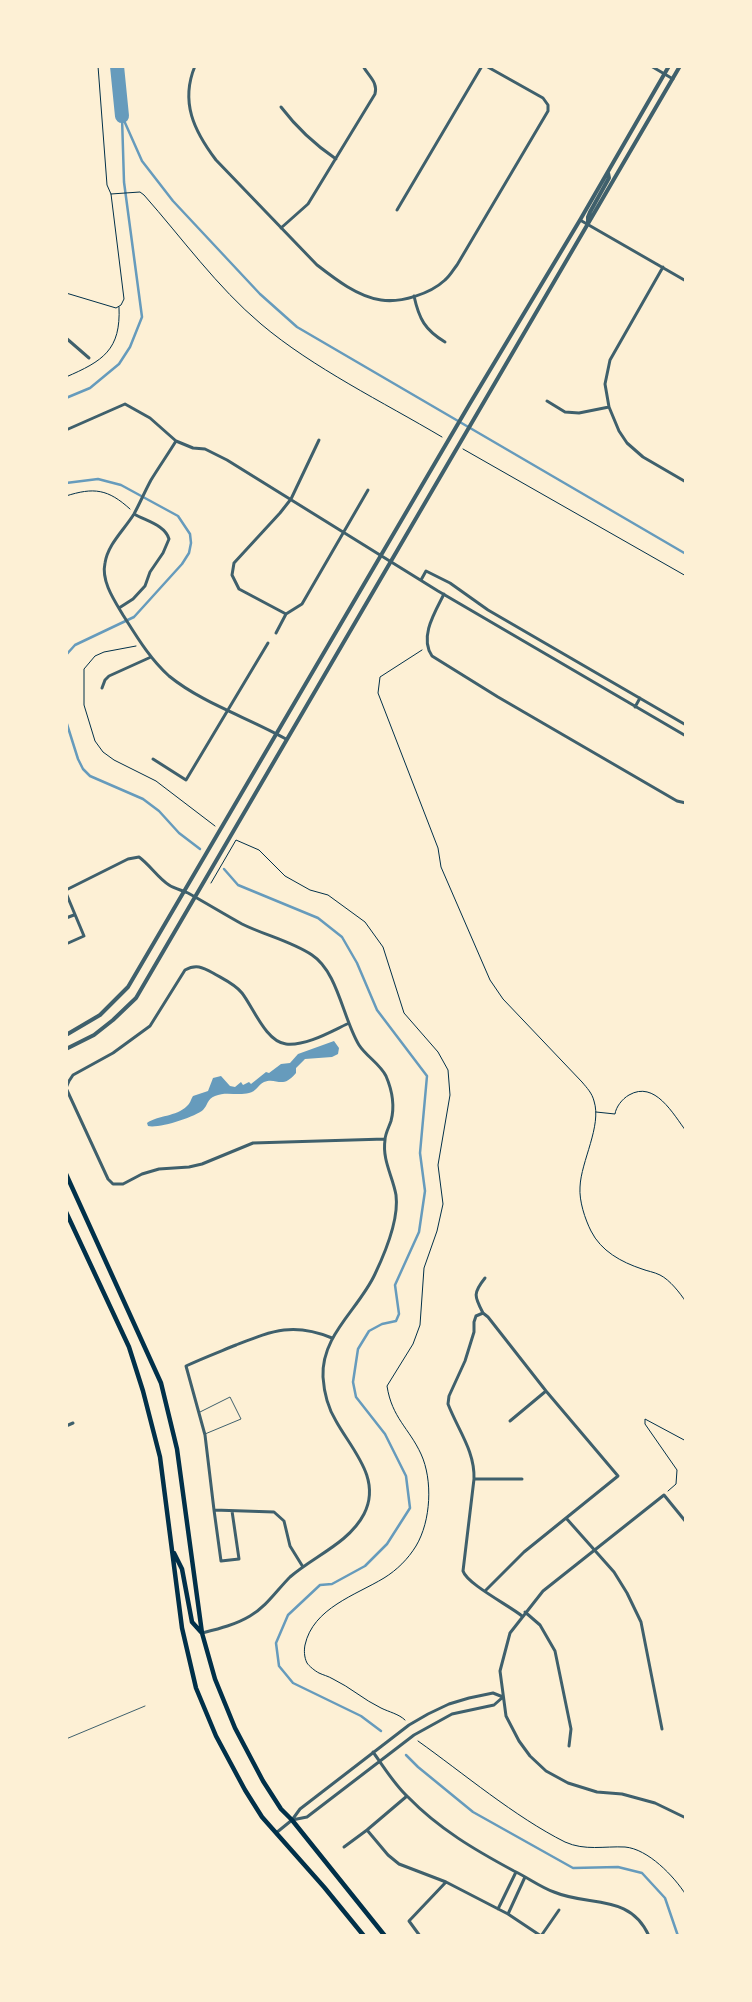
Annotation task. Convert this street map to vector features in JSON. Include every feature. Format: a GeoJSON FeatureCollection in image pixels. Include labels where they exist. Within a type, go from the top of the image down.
{"type":"FeatureCollection","features":[{"type":"Feature","properties":{"kind":"main road"},"geometry":{"type":"LineString","coordinates":[[66,1174],[161,1383],[177,1449],[193,1582],[202,1633],[215,1679],[235,1728],[263,1781],[281,1809],[292,1820],[385,1936]]}},
{"type":"Feature","properties":{"kind":"main road"},"geometry":{"type":"LineString","coordinates":[[66,1212],[129,1348],[140,1383],[160,1457],[182,1628],[196,1688],[216,1736],[262,1817],[324,1887],[364,1936]]}},
{"type":"Feature","properties":{"kind":"main road"},"geometry":{"type":"LineString","coordinates":[[172,1550],[182,1570],[192,1622],[202,1633]]}},
{"type":"Feature","properties":{"kind":"street"},"geometry":{"type":"LineString","coordinates":[[195,66],[189,82],[188,102],[190,116],[197,132],[216,160],[317,265],[333,278],[367,296],[381,300],[398,300],[414,296],[430,290],[445,280],[457,265],[548,112],[548,105],[543,98],[486,66]]}},
{"type":"Feature","properties":{"kind":"street"},"geometry":{"type":"LineString","coordinates":[[281,228],[308,204],[375,94],[374,82],[363,66]]}},
{"type":"Feature","properties":{"kind":"street"},"geometry":{"type":"LineString","coordinates":[[397,210],[482,66]]}},
{"type":"Feature","properties":{"kind":"street"},"geometry":{"type":"LineString","coordinates":[[652,66],[673,79]]}},
{"type":"Feature","properties":{"kind":"street"},"geometry":{"type":"LineString","coordinates":[[66,1035],[100,1015],[128,987],[669,66]]}},
{"type":"Feature","properties":{"kind":"street"},"geometry":{"type":"LineString","coordinates":[[66,1049],[94,1035],[136,998],[286,739],[589,225],[680,66]]}},
{"type":"Feature","properties":{"kind":"street"},"geometry":{"type":"LineString","coordinates":[[281,107],[313,143],[336,158]]}},
{"type":"Feature","properties":{"kind":"street"},"geometry":{"type":"LineString","coordinates":[[589,225],[588,217],[609,178],[608,172]]}},
{"type":"Feature","properties":{"kind":"street"},"geometry":{"type":"LineString","coordinates":[[580,220],[686,280]]}},
{"type":"Feature","properties":{"kind":"street"},"geometry":{"type":"LineString","coordinates":[[662,267],[610,360],[605,384],[609,407],[619,431],[627,443],[643,457],[686,482]]}},
{"type":"Feature","properties":{"kind":"street"},"geometry":{"type":"LineString","coordinates":[[414,296],[417,311],[426,328],[445,342]]}},
{"type":"Feature","properties":{"kind":"street"},"geometry":{"type":"LineString","coordinates":[[66,338],[89,358]]}},
{"type":"Feature","properties":{"kind":"street"},"geometry":{"type":"LineString","coordinates":[[548,401],[566,412],[580,413],[609,407]]}},
{"type":"Feature","properties":{"kind":"street"},"geometry":{"type":"LineString","coordinates":[[66,430],[125,404],[150,418],[176,442],[192,448],[206,449],[227,460],[444,594],[686,736]]}},
{"type":"Feature","properties":{"kind":"street"},"geometry":{"type":"LineString","coordinates":[[469,405],[479,411]]}},
{"type":"Feature","properties":{"kind":"street"},"geometry":{"type":"LineString","coordinates":[[286,614],[239,589],[232,575],[234,562],[291,499],[319,440]]}},
{"type":"Feature","properties":{"kind":"street"},"geometry":{"type":"LineString","coordinates":[[176,442],[151,480],[135,512],[110,548],[104,564],[109,594],[151,657],[170,677],[227,710],[263,725],[286,739]]}},
{"type":"Feature","properties":{"kind":"street"},"geometry":{"type":"LineString","coordinates":[[276,633],[286,614],[302,604],[368,490]]}},
{"type":"Feature","properties":{"kind":"street"},"geometry":{"type":"LineString","coordinates":[[120,609],[145,586],[150,572],[163,553],[169,539],[166,531],[135,512]]}},
{"type":"Feature","properties":{"kind":"street"},"geometry":{"type":"LineString","coordinates":[[421,580],[426,571],[434,575],[541,641],[686,725]]}},
{"type":"Feature","properties":{"kind":"street"},"geometry":{"type":"LineString","coordinates":[[444,594],[432,619],[427,638],[427,646],[432,656],[441,664],[677,801],[686,803]]}},
{"type":"Feature","properties":{"kind":"street"},"geometry":{"type":"LineString","coordinates":[[536,649],[541,641]]}},
{"type":"Feature","properties":{"kind":"street"},"geometry":{"type":"LineString","coordinates":[[153,759],[186,780],[268,644]]}},
{"type":"Feature","properties":{"kind":"street"},"geometry":{"type":"LineString","coordinates":[[102,688],[109,676],[151,657]]}},
{"type":"Feature","properties":{"kind":"street"},"geometry":{"type":"LineString","coordinates":[[635,707],[640,698]]}},
{"type":"Feature","properties":{"kind":"street"},"geometry":{"type":"LineString","coordinates":[[66,944],[84,936],[66,891],[128,859],[140,857],[169,885],[184,891],[242,924],[312,955],[324,966],[348,1024],[360,1047],[384,1072],[391,1089],[393,1102],[392,1119],[385,1140],[385,1160],[392,1177],[396,1197],[395,1219],[377,1271],[367,1290],[332,1338],[324,1360],[323,1376],[325,1395],[335,1421],[362,1461],[368,1475],[368,1498],[365,1511],[357,1525],[344,1538],[303,1567],[261,1608],[250,1616],[231,1625],[202,1633]]}},
{"type":"Feature","properties":{"kind":"street"},"geometry":{"type":"LineString","coordinates":[[66,918],[74,915]]}},
{"type":"Feature","properties":{"kind":"street"},"geometry":{"type":"LineString","coordinates":[[348,1024],[306,1040],[285,1044],[270,1035],[236,987],[202,967],[193,966],[185,970],[150,1026],[113,1053],[73,1075],[66,1088],[108,1179],[113,1184],[123,1184],[142,1174],[159,1169],[202,1164],[253,1142],[385,1140]]}},
{"type":"Feature","properties":{"kind":"street"},"geometry":{"type":"LineString","coordinates":[[485,1278],[476,1289],[476,1300],[482,1313],[488,1317],[546,1391],[618,1476],[524,1552],[485,1591]]}},
{"type":"Feature","properties":{"kind":"street"},"geometry":{"type":"LineString","coordinates":[[482,1313],[476,1316],[474,1332],[465,1361],[449,1396],[448,1404],[471,1453],[474,1465],[463,1571],[465,1577],[522,1616]]}},
{"type":"Feature","properties":{"kind":"street"},"geometry":{"type":"LineString","coordinates":[[232,1510],[239,1558],[221,1562],[205,1435],[186,1366],[266,1333],[280,1330],[304,1329],[316,1331],[332,1338]]}},
{"type":"Feature","properties":{"kind":"street"},"geometry":{"type":"LineString","coordinates":[[510,1421],[546,1391]]}},
{"type":"Feature","properties":{"kind":"street"},"geometry":{"type":"LineString","coordinates":[[66,1426],[73,1424]]}},
{"type":"Feature","properties":{"kind":"street"},"geometry":{"type":"LineString","coordinates":[[474,1479],[522,1479]]}},
{"type":"Feature","properties":{"kind":"street"},"geometry":{"type":"LineString","coordinates":[[686,1522],[664,1495],[543,1592],[510,1633],[500,1671],[506,1716],[519,1741],[530,1756],[546,1770],[568,1783],[597,1792],[622,1794],[655,1803],[686,1818]]}},
{"type":"Feature","properties":{"kind":"street"},"geometry":{"type":"LineString","coordinates":[[214,1510],[274,1512],[284,1521],[290,1546],[303,1567]]}},
{"type":"Feature","properties":{"kind":"street"},"geometry":{"type":"LineString","coordinates":[[566,1518],[614,1572],[641,1622],[662,1729]]}},
{"type":"Feature","properties":{"kind":"street"},"geometry":{"type":"LineString","coordinates":[[525,1612],[540,1625],[555,1651],[571,1728],[569,1746]]}},
{"type":"Feature","properties":{"kind":"street"},"geometry":{"type":"LineString","coordinates":[[276,1833],[292,1820],[300,1809],[409,1726],[449,1704],[493,1693],[503,1697]]}},
{"type":"Feature","properties":{"kind":"street"},"geometry":{"type":"LineString","coordinates":[[292,1820],[306,1817],[414,1735],[452,1714],[494,1705],[503,1697]]}},
{"type":"Feature","properties":{"kind":"street"},"geometry":{"type":"LineString","coordinates":[[373,1752],[407,1796],[440,1826],[473,1849],[561,1894],[576,1899],[615,1904],[634,1914],[645,1926],[649,1936]]}},
{"type":"Feature","properties":{"kind":"street"},"geometry":{"type":"LineString","coordinates":[[344,1847],[407,1796]]}},
{"type":"Feature","properties":{"kind":"street"},"geometry":{"type":"LineString","coordinates":[[367,1830],[388,1855],[399,1864],[446,1882],[508,1914],[541,1936],[559,1910]]}},
{"type":"Feature","properties":{"kind":"street"},"geometry":{"type":"LineString","coordinates":[[498,1910],[516,1872]]}},
{"type":"Feature","properties":{"kind":"street"},"geometry":{"type":"LineString","coordinates":[[508,1914],[525,1876]]}},
{"type":"Feature","properties":{"kind":"street"},"geometry":{"type":"LineString","coordinates":[[420,1936],[410,1921],[446,1882]]}},
{"type":"Feature","properties":{"kind":"lane"},"geometry":{"type":"LineString","coordinates":[[199,1412],[230,1397],[242,1419],[205,1435]]}},
{"type":"Feature","properties":{"kind":"lane"},"geometry":{"type":"LineString","coordinates":[[66,1739],[145,1706]]}},
{"type":"Feature","properties":{"kind":"path"},"geometry":{"type":"LineString","coordinates":[[66,377],[96,363],[107,353],[120,326],[119,306],[124,299],[113,194],[108,189],[105,170],[98,66]]}},
{"type":"Feature","properties":{"kind":"path"},"geometry":{"type":"LineString","coordinates":[[113,194],[140,192],[235,300],[262,325],[318,364],[444,438]]}},
{"type":"Feature","properties":{"kind":"path"},"geometry":{"type":"LineString","coordinates":[[66,293],[116,308],[119,306]]}},
{"type":"Feature","properties":{"kind":"path"},"geometry":{"type":"LineString","coordinates":[[465,450],[686,576]]}},
{"type":"Feature","properties":{"kind":"path"},"geometry":{"type":"LineString","coordinates":[[66,496],[93,490],[112,494],[135,512]]}},
{"type":"Feature","properties":{"kind":"path"},"geometry":{"type":"LineString","coordinates":[[140,641],[128,649],[104,652],[95,656],[84,669],[84,704],[91,729],[103,752],[114,760],[156,781],[214,826]]}},
{"type":"Feature","properties":{"kind":"path"},"geometry":{"type":"LineString","coordinates":[[427,646],[380,677],[378,693],[434,840],[441,867],[484,967],[496,990],[591,1093],[596,1112],[580,1187],[582,1205],[590,1231],[598,1244],[612,1256],[661,1275],[671,1283],[686,1302]]}},
{"type":"Feature","properties":{"kind":"path"},"geometry":{"type":"LineString","coordinates":[[211,882],[236,840],[259,850],[286,876],[310,890],[328,895],[365,922],[383,947],[404,1014],[438,1052],[448,1070],[450,1095],[438,1165],[443,1204],[437,1230],[424,1268],[420,1325],[413,1344],[387,1386],[390,1402],[399,1420],[420,1452],[426,1467],[428,1493],[425,1525],[416,1545],[402,1565],[384,1578],[352,1594],[330,1609],[315,1624],[307,1637],[304,1651],[308,1664],[318,1673],[333,1679],[376,1706],[403,1718]]}},
{"type":"Feature","properties":{"kind":"path"},"geometry":{"type":"LineString","coordinates":[[596,1112],[615,1114],[622,1100],[629,1095],[643,1091],[651,1093],[666,1104],[686,1131]]}},
{"type":"Feature","properties":{"kind":"path"},"geometry":{"type":"LineString","coordinates":[[664,1495],[676,1484],[678,1470],[645,1424],[645,1420],[686,1441]]}},
{"type":"Feature","properties":{"kind":"path"},"geometry":{"type":"LineString","coordinates":[[418,1741],[524,1817],[566,1842],[588,1848],[624,1847],[636,1849],[667,1871],[686,1895]]}},
{"type":"Feature","properties":{"kind":"water"},"geometry":{"type":"Polygon","coordinates":[[[334,1041],[339,1048],[338,1054],[332,1057],[305,1059],[296,1068],[296,1073],[287,1081],[264,1082],[249,1093],[212,1097],[199,1113],[176,1122],[148,1126],[147,1123],[151,1120],[183,1110],[193,1096],[208,1091],[213,1078],[221,1076],[230,1086],[235,1087],[241,1082],[243,1085],[249,1082],[251,1084],[266,1072],[269,1073],[281,1064],[290,1063],[298,1054],[334,1041]]]}},
{"type":"Feature","properties":{"kind":"waterway"},"geometry":{"type":"LineString","coordinates":[[117,66],[122,116]]}},
{"type":"Feature","properties":{"kind":"waterway"},"geometry":{"type":"LineString","coordinates":[[122,116],[142,161],[173,201],[260,294],[297,327],[686,554]]}},
{"type":"Feature","properties":{"kind":"waterway"},"geometry":{"type":"LineString","coordinates":[[66,398],[90,388],[119,364],[130,347],[142,317],[124,182],[122,117]]}},
{"type":"Feature","properties":{"kind":"waterway"},"geometry":{"type":"LineString","coordinates":[[66,483],[98,479],[121,485],[178,516],[190,534],[191,543],[189,553],[182,564],[134,617],[75,645],[66,655]]}},
{"type":"Feature","properties":{"kind":"waterway"},"geometry":{"type":"LineString","coordinates":[[66,721],[78,759],[83,769],[90,776],[143,799],[159,811],[179,833],[200,849]]}},
{"type":"Feature","properties":{"kind":"waterway"},"geometry":{"type":"LineString","coordinates":[[224,869],[238,885],[318,918],[342,937],[357,963],[377,1010],[427,1076],[420,1153],[425,1191],[419,1232],[395,1285],[399,1314],[396,1321],[382,1324],[369,1331],[358,1349],[353,1382],[356,1397],[385,1434],[406,1476],[410,1508],[387,1544],[365,1566],[332,1584],[320,1585],[288,1615],[276,1643],[279,1666],[293,1683],[361,1716],[381,1731]]}},
{"type":"Feature","properties":{"kind":"waterway"},"geometry":{"type":"LineString","coordinates":[[406,1755],[473,1812],[573,1868],[618,1867],[642,1873],[665,1898],[678,1936]]}}]}
